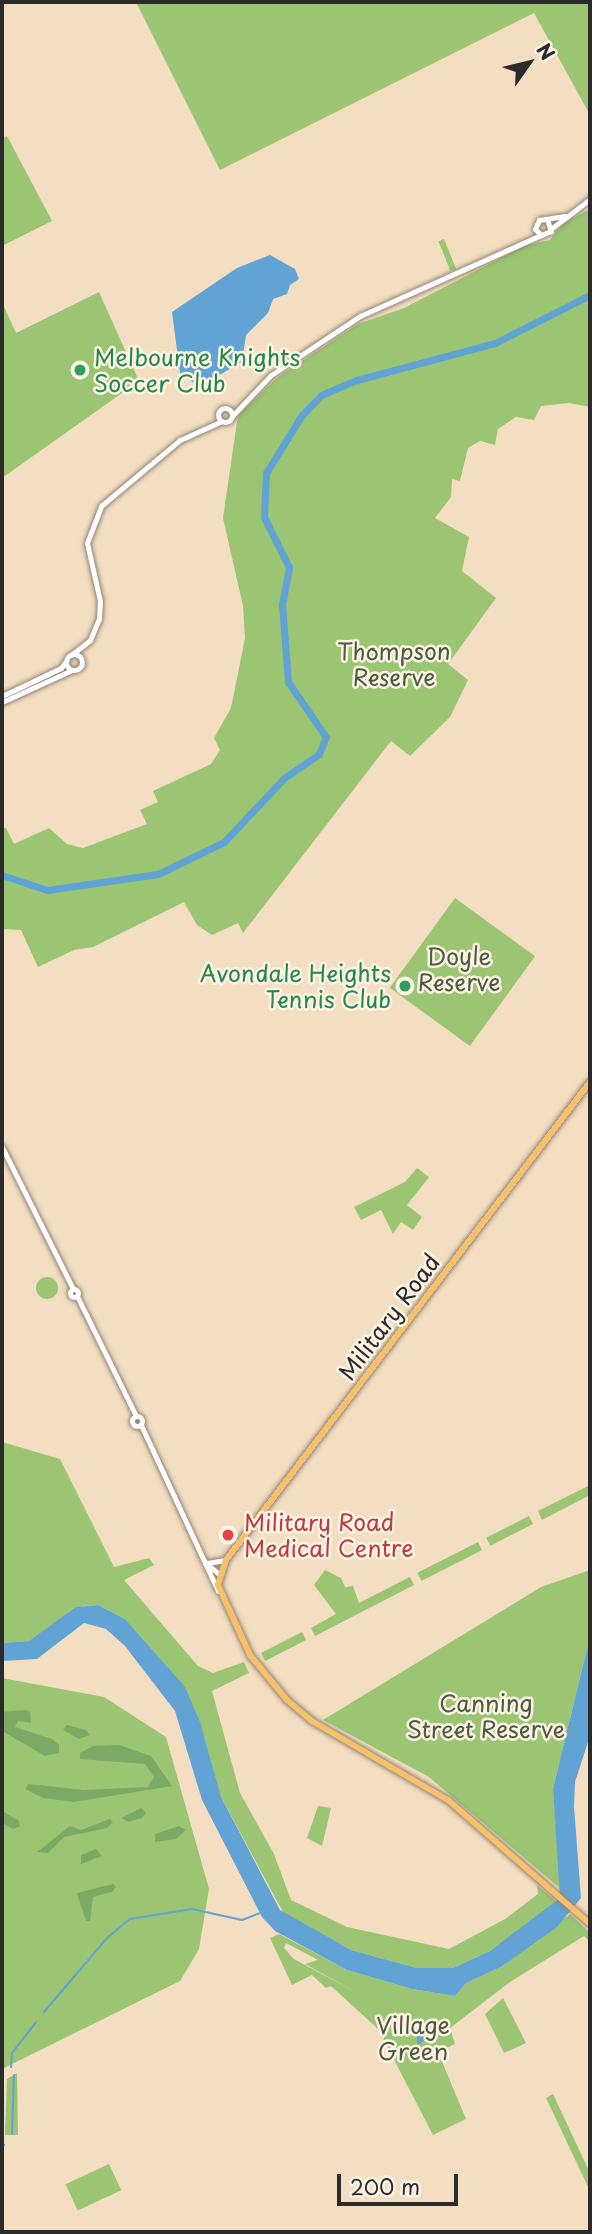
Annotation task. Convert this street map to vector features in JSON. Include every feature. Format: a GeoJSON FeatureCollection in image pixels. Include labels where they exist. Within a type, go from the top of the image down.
{"type":"FeatureCollection","features":[{"type":"Feature","properties":{"kind":"main road","name":"Military Road"},"geometry":{"type":"LineString","coordinates":[[219,1574],[226,1560],[590,1082]]}},
{"type":"Feature","properties":{"kind":"main road"},"geometry":{"type":"LineString","coordinates":[[219,1574],[219,1594],[250,1655],[287,1700],[312,1721],[448,1800],[590,1924]]}},
{"type":"Feature","properties":{"kind":"street"},"geometry":{"type":"LineString","coordinates":[[206,426],[229,421],[240,405],[271,375],[360,316],[455,277],[517,243],[541,235],[590,199]]}},
{"type":"Feature","properties":{"kind":"street"},"geometry":{"type":"LineString","coordinates":[[517,243],[539,220],[565,216]]}},
{"type":"Feature","properties":{"kind":"street"},"geometry":{"type":"LineString","coordinates":[[547,219],[552,228]]}},
{"type":"Feature","properties":{"kind":"street"},"geometry":{"type":"LineString","coordinates":[[535,226],[541,235]]}},
{"type":"Feature","properties":{"kind":"street"},"geometry":{"type":"LineString","coordinates":[[2,702],[72,670],[82,661],[100,610],[88,547],[89,534],[101,506],[115,490],[206,426],[225,407],[240,405]]}},
{"type":"Feature","properties":{"kind":"street"},"geometry":{"type":"LineString","coordinates":[[225,407],[233,415]]}},
{"type":"Feature","properties":{"kind":"street"},"geometry":{"type":"LineString","coordinates":[[218,413],[222,421]]}},
{"type":"Feature","properties":{"kind":"street"},"geometry":{"type":"LineString","coordinates":[[2,696],[61,668],[71,655],[86,644]]}},
{"type":"Feature","properties":{"kind":"street"},"geometry":{"type":"LineString","coordinates":[[71,655],[82,661]]}},
{"type":"Feature","properties":{"kind":"street"},"geometry":{"type":"LineString","coordinates":[[66,661],[72,670]]}},
{"type":"Feature","properties":{"kind":"street"},"geometry":{"type":"LineString","coordinates":[[2,1147],[219,1594]]}},
{"type":"Feature","properties":{"kind":"street"},"geometry":{"type":"LineString","coordinates":[[203,1559],[215,1565],[226,1560]]}},
{"type":"Feature","properties":{"kind":"street"},"geometry":{"type":"LineString","coordinates":[[203,1559],[219,1574]]}},
{"type":"Feature","properties":{"kind":"green space"},"geometry":{"type":"Polygon","coordinates":[[[136,2],[590,2],[590,115],[534,13],[220,170],[136,2]]]}},
{"type":"Feature","properties":{"kind":"green space"},"geometry":{"type":"Polygon","coordinates":[[[7,136],[52,221],[2,246],[2,138],[7,136]]]}},
{"type":"Feature","properties":{"kind":"green space","name":"Thompson Reserve"},"geometry":{"type":"Polygon","coordinates":[[[590,209],[590,407],[569,403],[541,406],[534,420],[516,417],[498,429],[495,445],[480,441],[468,448],[460,481],[452,479],[451,497],[435,518],[469,537],[462,571],[496,598],[448,664],[468,680],[450,717],[410,756],[391,741],[243,933],[238,923],[212,935],[197,925],[184,902],[93,947],[74,950],[38,967],[21,930],[2,929],[2,828],[6,828],[14,844],[49,828],[67,844],[83,848],[147,824],[140,810],[158,802],[153,791],[211,764],[220,750],[214,738],[231,708],[245,638],[243,606],[223,518],[238,415],[278,377],[358,324],[404,308],[526,245],[550,240],[562,224],[590,209]]]}},
{"type":"Feature","properties":{"kind":"green space"},"geometry":{"type":"Polygon","coordinates":[[[444,239],[456,269],[450,271],[438,241],[444,239]]]}},
{"type":"Feature","properties":{"kind":"green space"},"geometry":{"type":"Polygon","coordinates":[[[99,292],[139,381],[2,478],[2,302],[16,333],[99,292]]]}},
{"type":"Feature","properties":{"kind":"green space","name":"Doyle Reserve"},"geometry":{"type":"Polygon","coordinates":[[[455,898],[535,956],[470,1046],[390,988],[455,898]]]}},
{"type":"Feature","properties":{"kind":"green space"},"geometry":{"type":"Polygon","coordinates":[[[417,1168],[429,1177],[407,1205],[422,1217],[413,1230],[401,1222],[393,1234],[381,1210],[361,1220],[354,1207],[405,1182],[417,1168]]]}},
{"type":"Feature","properties":{"kind":"green space"},"geometry":{"type":"Polygon","coordinates":[[[47,1277],[55,1280],[58,1288],[55,1296],[47,1299],[39,1296],[36,1288],[39,1280],[47,1277]]]}},
{"type":"Feature","properties":{"kind":"green space"},"geometry":{"type":"Polygon","coordinates":[[[2,1442],[60,1459],[114,1567],[149,1558],[154,1565],[124,1580],[198,1666],[213,1673],[244,1662],[249,1673],[212,1691],[240,1793],[274,1854],[291,1900],[347,1927],[449,1949],[505,1919],[538,1894],[537,1885],[557,1902],[490,1951],[453,1968],[437,1969],[417,1968],[351,1950],[284,1914],[221,1797],[185,1688],[125,1619],[98,1605],[83,1606],[29,1641],[2,1643],[2,1442]]]}},
{"type":"Feature","properties":{"kind":"green space"},"geometry":{"type":"Polygon","coordinates":[[[590,1485],[590,1495],[542,1520],[538,1511],[590,1485]]]}},
{"type":"Feature","properties":{"kind":"green space"},"geometry":{"type":"Polygon","coordinates":[[[529,1516],[533,1524],[490,1546],[486,1538],[529,1516]]]}},
{"type":"Feature","properties":{"kind":"green space"},"geometry":{"type":"Polygon","coordinates":[[[478,1542],[482,1550],[421,1581],[417,1573],[478,1542]]]}},
{"type":"Feature","properties":{"kind":"green space"},"geometry":{"type":"Polygon","coordinates":[[[325,1570],[341,1578],[345,1587],[353,1586],[359,1603],[410,1577],[414,1585],[315,1636],[311,1628],[336,1614],[314,1585],[325,1570]]]}},
{"type":"Feature","properties":{"kind":"green space","name":"Canning Street Reserve"},"geometry":{"type":"Polygon","coordinates":[[[590,1570],[590,1636],[553,1789],[561,1889],[429,1777],[323,1720],[541,1587],[590,1570]]]}},
{"type":"Feature","properties":{"kind":"green space"},"geometry":{"type":"Polygon","coordinates":[[[302,1632],[306,1640],[265,1661],[261,1653],[302,1632]]]}},
{"type":"Feature","properties":{"kind":"green space"},"geometry":{"type":"Polygon","coordinates":[[[2,1678],[104,1697],[166,1737],[209,1889],[199,1949],[180,1981],[2,2069],[2,1678]]]}},
{"type":"Feature","properties":{"kind":"green space"},"geometry":{"type":"Polygon","coordinates":[[[2,1712],[30,1712],[31,1723],[18,1721],[15,1727],[52,1739],[59,1745],[59,1753],[45,1756],[2,1731],[2,1712]]]}},
{"type":"Feature","properties":{"kind":"green space"},"geometry":{"type":"Polygon","coordinates":[[[67,1725],[86,1730],[90,1735],[79,1739],[63,1730],[67,1725]]]}},
{"type":"Feature","properties":{"kind":"green space"},"geometry":{"type":"Polygon","coordinates":[[[119,1745],[151,1756],[172,1786],[74,1802],[43,1798],[25,1789],[28,1784],[84,1790],[148,1787],[154,1777],[145,1764],[80,1759],[80,1753],[93,1746],[119,1745]]]}},
{"type":"Feature","properties":{"kind":"green space"},"geometry":{"type":"Polygon","coordinates":[[[318,1806],[331,1808],[322,1846],[307,1838],[318,1806]]]}},
{"type":"Feature","properties":{"kind":"green space"},"geometry":{"type":"Polygon","coordinates":[[[141,1808],[146,1813],[142,1818],[128,1822],[121,1818],[141,1808]]]}},
{"type":"Feature","properties":{"kind":"green space"},"geometry":{"type":"Polygon","coordinates":[[[2,1811],[18,1820],[20,1826],[13,1829],[2,1823],[2,1811]]]}},
{"type":"Feature","properties":{"kind":"green space"},"geometry":{"type":"Polygon","coordinates":[[[110,1819],[113,1822],[107,1828],[64,1837],[48,1853],[37,1852],[70,1826],[81,1830],[110,1819]]]}},
{"type":"Feature","properties":{"kind":"green space"},"geometry":{"type":"Polygon","coordinates":[[[179,1826],[186,1830],[176,1839],[155,1842],[155,1834],[179,1826]]]}},
{"type":"Feature","properties":{"kind":"green space"},"geometry":{"type":"Polygon","coordinates":[[[96,1849],[102,1856],[81,1864],[81,1855],[96,1849]]]}},
{"type":"Feature","properties":{"kind":"green space"},"geometry":{"type":"Polygon","coordinates":[[[113,1884],[116,1887],[112,1892],[93,1897],[90,1921],[86,1921],[77,1893],[113,1884]]]}},
{"type":"Feature","properties":{"kind":"green space","name":"Village Green"},"geometry":{"type":"Polygon","coordinates":[[[570,1914],[590,1933],[590,1942],[584,1936],[510,1982],[450,2028],[455,2044],[438,2052],[466,2119],[433,2135],[378,2029],[331,1986],[326,1988],[312,1975],[292,1985],[270,1938],[279,1934],[347,1970],[412,1989],[455,1996],[466,1983],[501,1967],[570,1914]],[[286,1943],[284,1948],[294,1959],[359,1994],[305,1964],[318,1960],[286,1943]]]}},
{"type":"Feature","properties":{"kind":"green space"},"geometry":{"type":"Polygon","coordinates":[[[503,1998],[526,2043],[504,2053],[485,2014],[503,1998]]]}},
{"type":"Feature","properties":{"kind":"green space"},"geometry":{"type":"Polygon","coordinates":[[[17,2073],[18,2135],[5,2135],[7,2079],[17,2073]]]}},
{"type":"Feature","properties":{"kind":"green space"},"geometry":{"type":"Polygon","coordinates":[[[553,2094],[590,2173],[590,2191],[546,2098],[553,2094]]]}},
{"type":"Feature","properties":{"kind":"green space"},"geometry":{"type":"Polygon","coordinates":[[[109,2164],[121,2190],[78,2211],[65,2184],[109,2164]]]}},
{"type":"Feature","properties":{"kind":"water"},"geometry":{"type":"Polygon","coordinates":[[[270,255],[295,269],[299,279],[290,285],[287,294],[273,299],[268,313],[246,335],[242,362],[202,385],[195,384],[180,373],[172,312],[237,268],[270,255]]]}},
{"type":"Feature","properties":{"kind":"water"},"geometry":{"type":"Polygon","coordinates":[[[98,1605],[125,1619],[185,1687],[200,1722],[221,1797],[280,1910],[351,1950],[417,1968],[453,1968],[490,1951],[560,1898],[553,1789],[590,1636],[590,1736],[575,1782],[574,1807],[581,1898],[557,1927],[501,1967],[466,1983],[455,1996],[412,1989],[347,1970],[275,1931],[262,1917],[202,1800],[175,1711],[125,1646],[106,1629],[84,1623],[37,1659],[2,1661],[2,1643],[29,1641],[76,1607],[98,1605]]]}},
{"type":"Feature","properties":{"kind":"water"},"geometry":{"type":"Polygon","coordinates":[[[430,2022],[440,2026],[439,2032],[417,2045],[417,2032],[430,2022]]]}},
{"type":"Feature","properties":{"kind":"waterway"},"geometry":{"type":"LineString","coordinates":[[2,875],[47,890],[158,874],[224,842],[284,778],[319,754],[326,737],[288,682],[282,604],[289,567],[264,517],[266,473],[302,415],[321,395],[357,380],[495,343],[590,295]]}},
{"type":"Feature","properties":{"kind":"waterway"},"geometry":{"type":"LineString","coordinates":[[44,2012],[107,1938],[130,1919],[192,1909],[242,1920],[260,1913]]}},
{"type":"Feature","properties":{"kind":"waterway"},"geometry":{"type":"LineString","coordinates":[[11,2067],[12,2053],[36,2022]]}},
{"type":"Feature","properties":{"kind":"waterway"},"geometry":{"type":"LineString","coordinates":[[12,2134],[14,2075]]}},
{"type":"Feature","properties":{"kind":"place","name":"Melbourne Knights Soccer Club"},"geometry":{"type":"Point","coordinates":[80,370]}},
{"type":"Feature","properties":{"kind":"place","name":"Avondale Heights Tennis Club"},"geometry":{"type":"Point","coordinates":[405,986]}},
{"type":"Feature","properties":{"kind":"place","name":"Military Road Medical Centre"},"geometry":{"type":"Point","coordinates":[228,1535]}}]}
